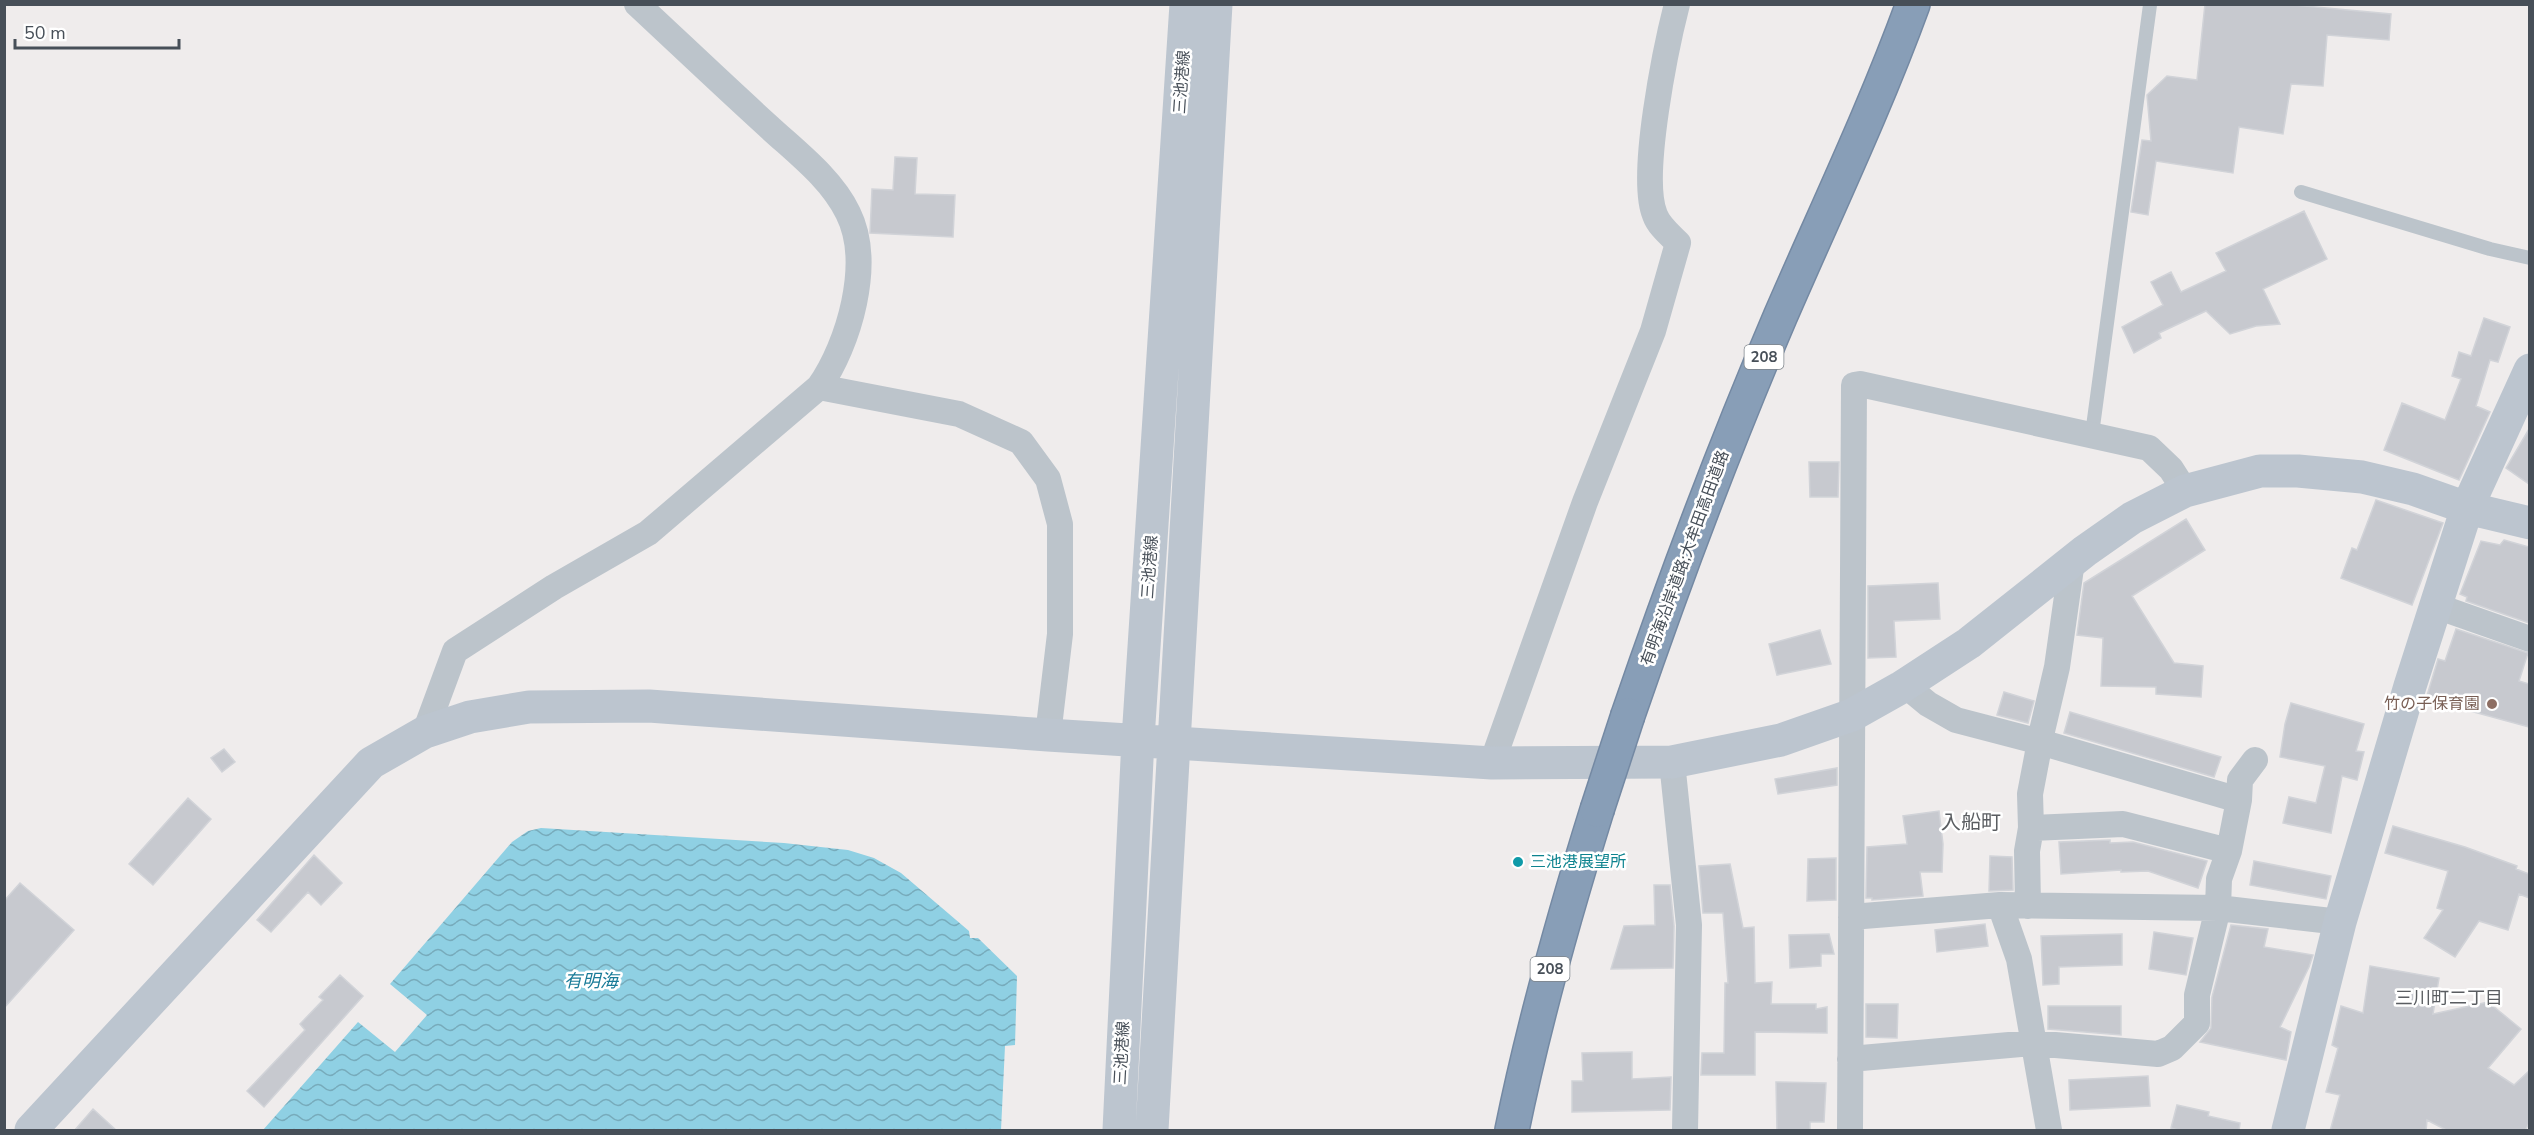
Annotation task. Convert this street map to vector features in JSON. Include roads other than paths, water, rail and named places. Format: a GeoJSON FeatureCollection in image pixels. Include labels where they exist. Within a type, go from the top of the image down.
{"type":"FeatureCollection","features":[{"type":"Feature","properties":{"kind":"highway","name":"有明海沿岸道路;大牟田高田道路"},"geometry":{"type":"LineString","coordinates":[[1512,1131],[1524,1070],[1558,938],[1628,715],[1675,580],[1780,317],[1887,73],[1913,4]]}},
{"type":"Feature","properties":{"kind":"street"},"geometry":{"type":"LineString","coordinates":[[425,732],[455,651],[554,587],[648,533],[819,387],[830,371],[852,313],[858,289],[856,242],[848,213],[822,177],[637,4]]}},
{"type":"Feature","properties":{"kind":"street","name":"三池港線"},"geometry":{"type":"LineString","coordinates":[[1119,1131],[1138,739],[1186,4]]}},
{"type":"Feature","properties":{"kind":"street","name":"三池港線"},"geometry":{"type":"LineString","coordinates":[[1152,1131],[1216,4]]}},
{"type":"Feature","properties":{"kind":"street"},"geometry":{"type":"LineString","coordinates":[[1492,763],[1585,502],[1653,331],[1678,243],[1662,227],[1654,213],[1648,182],[1668,38],[1677,4]]}},
{"type":"Feature","properties":{"kind":"street"},"geometry":{"type":"LineString","coordinates":[[2288,1131],[2340,922],[2467,508],[2529,370]]}},
{"type":"Feature","properties":{"kind":"street"},"geometry":{"type":"LineString","coordinates":[[1850,1131],[1854,386],[1860,384],[2149,448],[2171,469],[2185,491]]}},
{"type":"Feature","properties":{"kind":"street"},"geometry":{"type":"LineString","coordinates":[[819,387],[959,414],[1021,442],[1048,479],[1060,524],[1060,634],[1048,735]]}},
{"type":"Feature","properties":{"kind":"street"},"geometry":{"type":"LineString","coordinates":[[31,1131],[371,763],[425,732],[470,717],[529,707],[649,706],[1048,735],[1492,763],[1672,762],[1781,740],[1852,715],[1905,685],[1969,643],[2072,561],[2132,518],[2185,491],[2260,471],[2298,471],[2362,477],[2413,489],[2467,508],[2529,524]]}},
{"type":"Feature","properties":{"kind":"street"},"geometry":{"type":"LineString","coordinates":[[2028,906],[2027,851],[2031,828],[2030,794],[2058,667],[2072,561]]}},
{"type":"Feature","properties":{"kind":"street"},"geometry":{"type":"LineString","coordinates":[[2436,606],[2529,639]]}},
{"type":"Feature","properties":{"kind":"street"},"geometry":{"type":"LineString","coordinates":[[1905,685],[1928,704],[1956,720],[2239,800]]}},
{"type":"Feature","properties":{"kind":"street"},"geometry":{"type":"LineString","coordinates":[[1850,1059],[2032,1043],[2158,1054],[2172,1048],[2197,1023],[2197,995],[2218,908],[2219,879],[2229,851],[2239,800],[2240,780],[2255,760]]}},
{"type":"Feature","properties":{"kind":"street"},"geometry":{"type":"LineString","coordinates":[[1672,762],[1689,925],[1684,1131]]}},
{"type":"Feature","properties":{"kind":"street"},"geometry":{"type":"LineString","coordinates":[[2031,828],[2123,824],[2229,851]]}},
{"type":"Feature","properties":{"kind":"street"},"geometry":{"type":"LineString","coordinates":[[1851,917],[2000,905],[2218,908],[2340,922]]}},
{"type":"Feature","properties":{"kind":"street"},"geometry":{"type":"LineString","coordinates":[[2000,905],[2019,959],[2049,1131]]}},
{"type":"Feature","properties":{"kind":"lane"},"geometry":{"type":"LineString","coordinates":[[2092,434],[2150,5]]}},
{"type":"Feature","properties":{"kind":"lane"},"geometry":{"type":"LineString","coordinates":[[2301,192],[2490,249],[2529,258]]}},
{"type":"Feature","properties":{"kind":"water","name":"有明海"},"geometry":{"type":"Polygon","coordinates":[[[541,828],[784,843],[848,850],[874,858],[901,873],[969,931],[970,938],[978,938],[1017,976],[1015,1045],[1005,1046],[1001,1130],[263,1130],[358,1022],[395,1052],[427,1015],[390,984],[512,842],[528,831],[541,828]]]}},
{"type":"Feature","properties":{"kind":"place","name":"竹の子保育園"},"geometry":{"type":"Point","coordinates":[2492,704]}},
{"type":"Feature","properties":{"kind":"place","name":"三池港展望所"},"geometry":{"type":"Point","coordinates":[1518,862]}},
{"type":"Feature","properties":{"kind":"district","name":"入船町"},"geometry":{"type":"Point","coordinates":[1971,822]}},
{"type":"Feature","properties":{"kind":"district","name":"三川町二丁目"},"geometry":{"type":"Point","coordinates":[2449,998]}}]}
